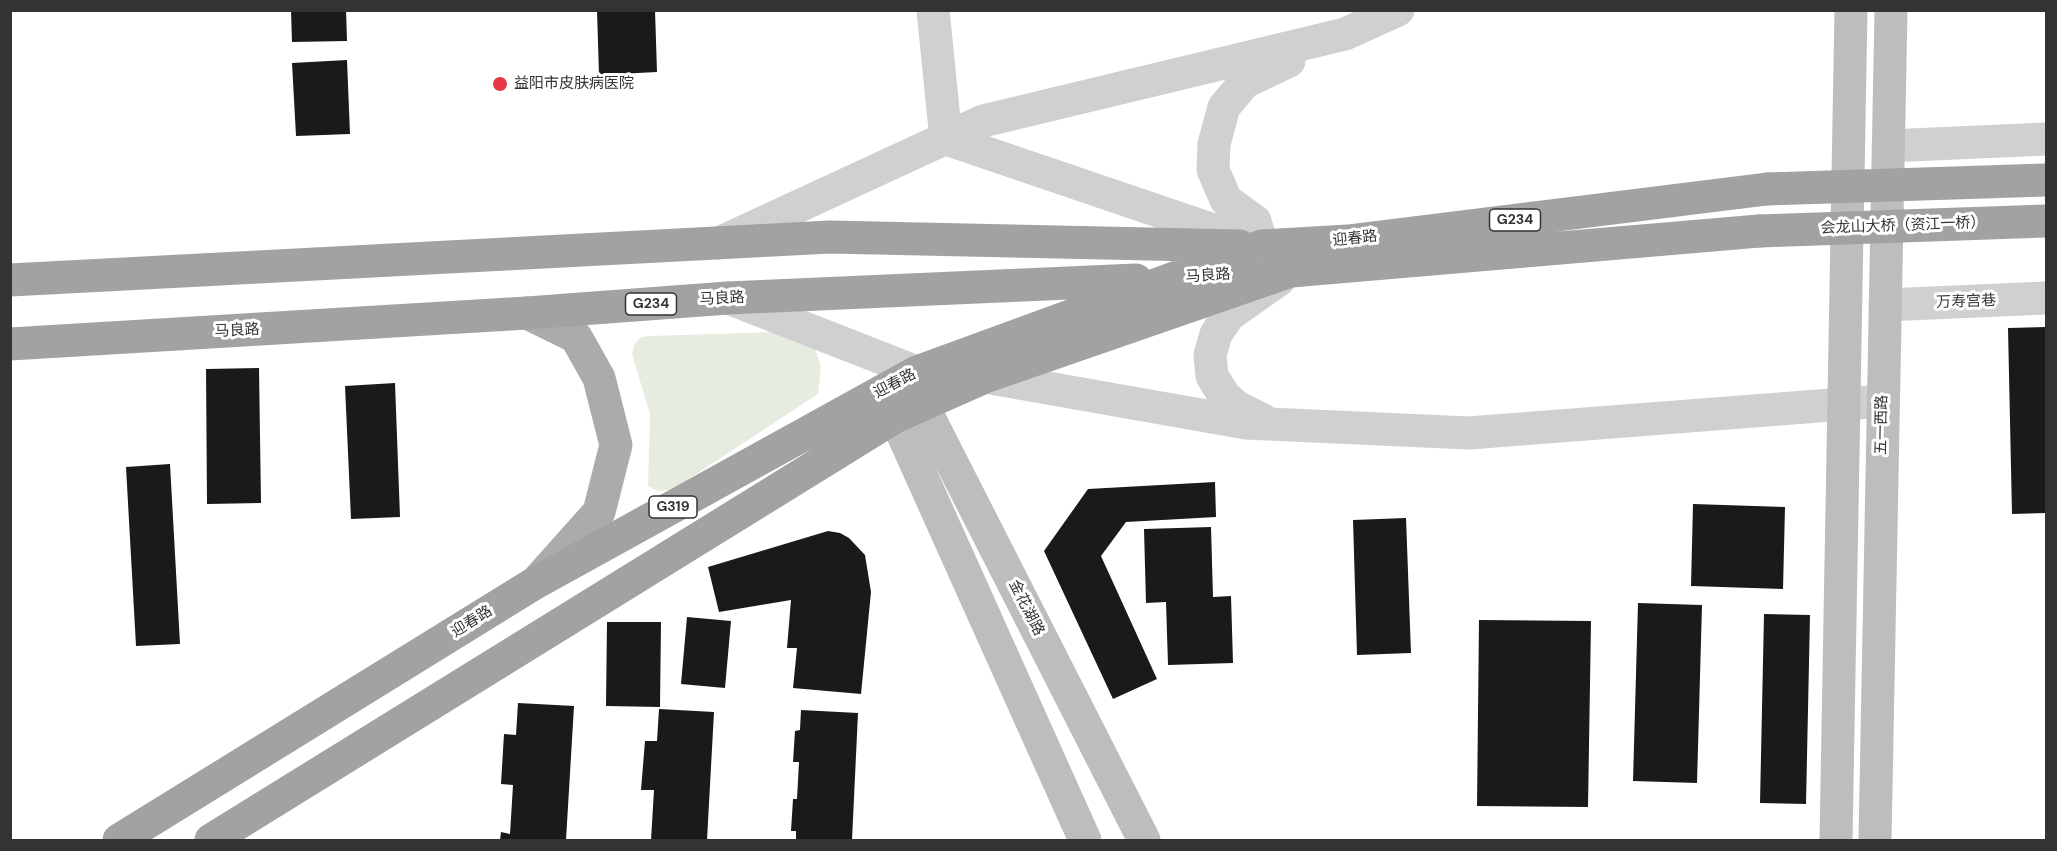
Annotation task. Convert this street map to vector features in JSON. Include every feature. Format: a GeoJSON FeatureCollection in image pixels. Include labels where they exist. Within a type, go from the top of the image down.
{"type":"FeatureCollection","features":[{"type":"Feature","properties":{"kind":"highway","name":"迎春路"},"geometry":{"type":"LineString","coordinates":[[118,840],[535,583],[917,372],[1169,278],[1262,246],[1347,241],[1767,189],[2046,180]]}},
{"type":"Feature","properties":{"kind":"highway","name":"会龙山大桥（资江一桥）"},"geometry":{"type":"LineString","coordinates":[[1760,231],[2046,221]]}},
{"type":"Feature","properties":{"kind":"highway","name":"迎春路"},"geometry":{"type":"LineString","coordinates":[[211,840],[909,410],[985,377],[1291,271],[1760,231]]}},
{"type":"Feature","properties":{"kind":"highway","name":"马良路"},"geometry":{"type":"LineString","coordinates":[[10,280],[830,237],[1262,246]]}},
{"type":"Feature","properties":{"kind":"highway","name":"马良路"},"geometry":{"type":"LineString","coordinates":[[10,344],[527,313],[728,298],[1291,271]]}},
{"type":"Feature","properties":{"kind":"main road"},"geometry":{"type":"LineString","coordinates":[[1836,840],[1851,10]]}},
{"type":"Feature","properties":{"kind":"main road","name":"五一西路"},"geometry":{"type":"LineString","coordinates":[[1875,840],[1891,10]]}},
{"type":"Feature","properties":{"kind":"main road"},"geometry":{"type":"LineString","coordinates":[[527,313],[576,337],[599,378],[616,445],[599,512],[535,583]]}},
{"type":"Feature","properties":{"kind":"main road"},"geometry":{"type":"LineString","coordinates":[[917,372],[909,410],[1085,840]]}},
{"type":"Feature","properties":{"kind":"main road","name":"金花湖路"},"geometry":{"type":"LineString","coordinates":[[909,410],[1144,840]]}},
{"type":"Feature","properties":{"kind":"street"},"geometry":{"type":"LineString","coordinates":[[933,10],[946,139]]}},
{"type":"Feature","properties":{"kind":"street"},"geometry":{"type":"LineString","coordinates":[[1262,246],[1255,221],[1226,200],[1213,170],[1214,144],[1224,106],[1245,82],[1398,10]]}},
{"type":"Feature","properties":{"kind":"street"},"geometry":{"type":"LineString","coordinates":[[719,243],[983,122],[1345,33]]}},
{"type":"Feature","properties":{"kind":"street"},"geometry":{"type":"LineString","coordinates":[[946,139],[1262,246]]}},
{"type":"Feature","properties":{"kind":"street"},"geometry":{"type":"LineString","coordinates":[[1888,146],[2046,139]]}},
{"type":"Feature","properties":{"kind":"street"},"geometry":{"type":"LineString","coordinates":[[1273,424],[1237,407],[1225,397],[1212,376],[1210,355],[1216,334],[1229,315],[1291,271]]}},
{"type":"Feature","properties":{"kind":"street"},"geometry":{"type":"LineString","coordinates":[[728,298],[917,372],[985,377],[1246,423],[1468,433],[1845,406],[1883,401]]}},
{"type":"Feature","properties":{"kind":"street","name":"万寿宫巷"},"geometry":{"type":"LineString","coordinates":[[1885,305],[2046,298]]}},
{"type":"Feature","properties":{"kind":"shaded area"},"geometry":{"type":"Polygon","coordinates":[[[774,332],[815,349],[821,366],[818,394],[684,482],[668,490],[658,491],[648,486],[650,414],[632,354],[634,345],[641,337],[651,336],[774,332]]]}},
{"type":"Feature","properties":{"kind":"building"},"geometry":{"type":"Polygon","coordinates":[[[291,10],[346,10],[347,41],[292,42],[291,10]]]}},
{"type":"Feature","properties":{"kind":"building"},"geometry":{"type":"Polygon","coordinates":[[[597,10],[655,10],[657,72],[599,75],[597,10]]]}},
{"type":"Feature","properties":{"kind":"building"},"geometry":{"type":"Polygon","coordinates":[[[347,60],[350,134],[296,136],[292,63],[347,60]]]}},
{"type":"Feature","properties":{"kind":"building"},"geometry":{"type":"Polygon","coordinates":[[[2046,327],[2046,513],[2012,514],[2008,328],[2046,327]]]}},
{"type":"Feature","properties":{"kind":"building"},"geometry":{"type":"Polygon","coordinates":[[[259,368],[261,503],[207,504],[206,369],[259,368]]]}},
{"type":"Feature","properties":{"kind":"building"},"geometry":{"type":"Polygon","coordinates":[[[395,383],[400,517],[351,519],[345,386],[395,383]]]}},
{"type":"Feature","properties":{"kind":"building"},"geometry":{"type":"Polygon","coordinates":[[[170,464],[180,644],[136,646],[126,467],[170,464]]]}},
{"type":"Feature","properties":{"kind":"building"},"geometry":{"type":"Polygon","coordinates":[[[1215,482],[1216,517],[1126,522],[1101,556],[1157,679],[1113,699],[1044,551],[1088,489],[1215,482]]]}},
{"type":"Feature","properties":{"kind":"building"},"geometry":{"type":"Polygon","coordinates":[[[1693,504],[1785,507],[1783,589],[1691,586],[1693,504]]]}},
{"type":"Feature","properties":{"kind":"building"},"geometry":{"type":"Polygon","coordinates":[[[1406,518],[1411,653],[1357,655],[1353,520],[1406,518]]]}},
{"type":"Feature","properties":{"kind":"building"},"geometry":{"type":"Polygon","coordinates":[[[1211,527],[1213,597],[1231,596],[1233,663],[1168,665],[1166,602],[1146,603],[1144,529],[1211,527]]]}},
{"type":"Feature","properties":{"kind":"building"},"geometry":{"type":"Polygon","coordinates":[[[828,531],[840,533],[849,538],[865,555],[871,592],[861,694],[793,688],[797,648],[787,648],[791,600],[719,612],[708,567],[828,531]]]}},
{"type":"Feature","properties":{"kind":"building"},"geometry":{"type":"Polygon","coordinates":[[[1638,603],[1702,605],[1697,783],[1633,781],[1638,603]]]}},
{"type":"Feature","properties":{"kind":"building"},"geometry":{"type":"Polygon","coordinates":[[[1764,614],[1810,615],[1806,804],[1760,803],[1764,614]]]}},
{"type":"Feature","properties":{"kind":"building"},"geometry":{"type":"Polygon","coordinates":[[[687,617],[731,621],[725,688],[681,684],[687,617]]]}},
{"type":"Feature","properties":{"kind":"building"},"geometry":{"type":"Polygon","coordinates":[[[1479,620],[1591,621],[1588,807],[1477,806],[1479,620]]]}},
{"type":"Feature","properties":{"kind":"building"},"geometry":{"type":"Polygon","coordinates":[[[607,622],[661,622],[660,707],[606,706],[607,622]]]}},
{"type":"Feature","properties":{"kind":"building"},"geometry":{"type":"Polygon","coordinates":[[[518,703],[574,706],[566,840],[500,840],[501,832],[510,834],[513,785],[501,784],[504,734],[516,735],[518,703]]]}},
{"type":"Feature","properties":{"kind":"building"},"geometry":{"type":"Polygon","coordinates":[[[659,709],[714,712],[707,840],[651,840],[654,790],[641,790],[645,741],[657,741],[659,709]]]}},
{"type":"Feature","properties":{"kind":"building"},"geometry":{"type":"Polygon","coordinates":[[[801,710],[858,713],[852,840],[796,840],[796,831],[791,831],[793,799],[797,799],[799,762],[793,762],[795,731],[800,730],[801,710]]]}},
{"type":"Feature","properties":{"kind":"place","name":"益阳市皮肤病医院"},"geometry":{"type":"Point","coordinates":[500,84]}}]}
